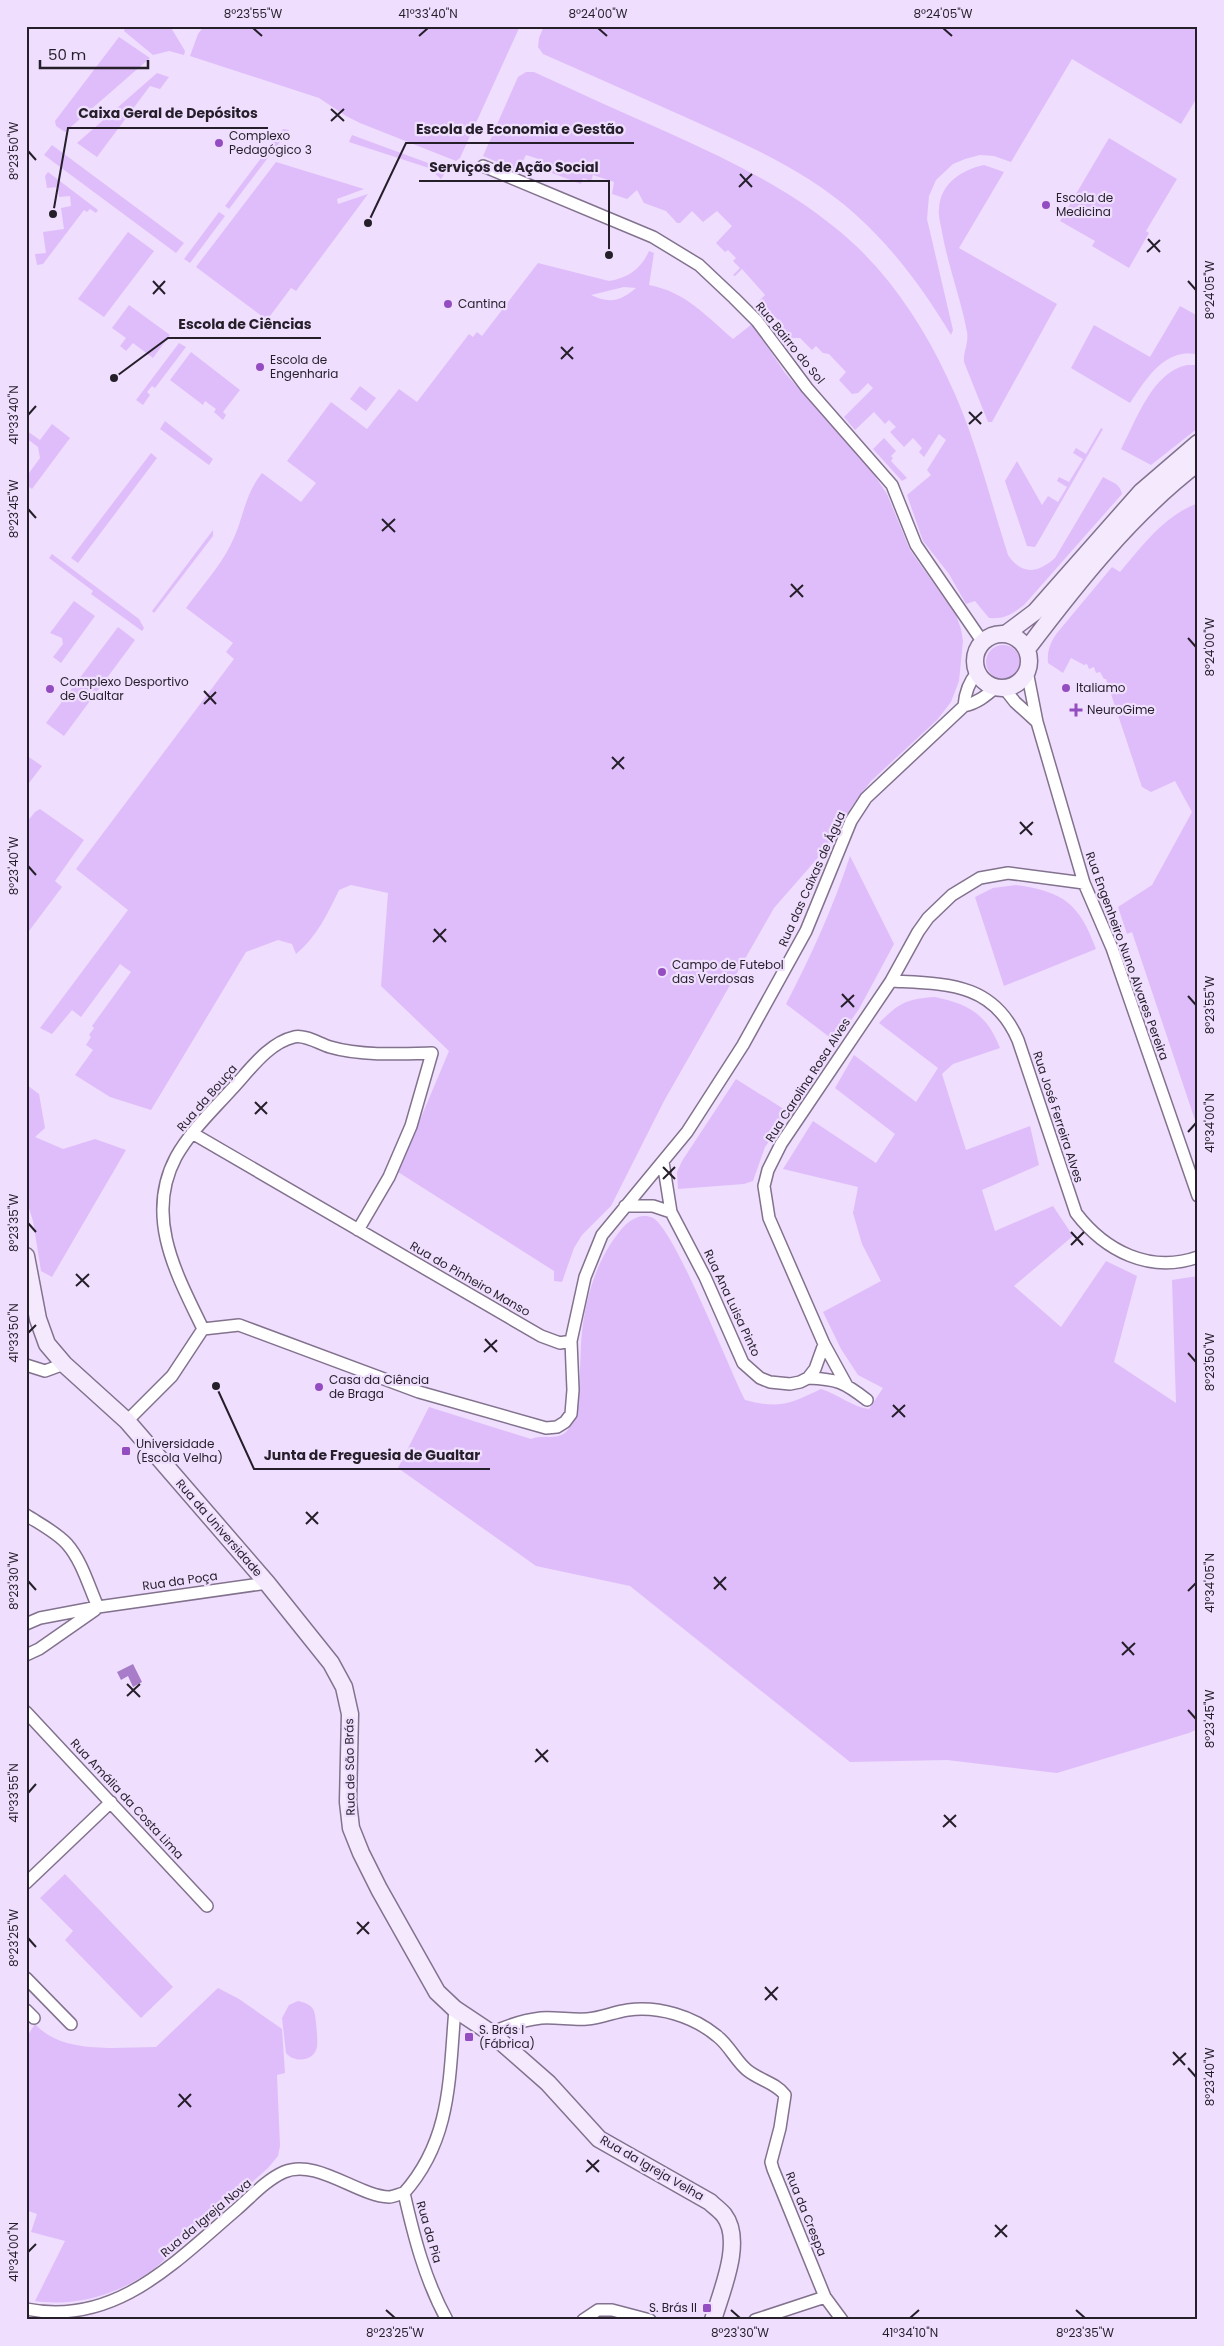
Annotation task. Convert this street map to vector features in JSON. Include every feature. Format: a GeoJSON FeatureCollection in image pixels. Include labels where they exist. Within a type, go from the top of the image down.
{"type":"FeatureCollection","features":[{"type":"Feature","properties":{"kind":"street","name":"Rua Bairro do Sol"},"geometry":{"type":"LineString","coordinates":[[483,166],[653,237],[699,265],[734,298],[757,321],[808,388],[892,486],[916,545],[982,641]]}},
{"type":"Feature","properties":{"kind":"street"},"geometry":{"type":"LineString","coordinates":[[1037,722],[1000,688],[988,685],[977,673],[974,656],[982,641],[989,636],[1007,633],[1035,612],[1141,492],[1198,444]]}},
{"type":"Feature","properties":{"kind":"street"},"geometry":{"type":"LineString","coordinates":[[1027,650],[1054,614],[1137,517],[1174,482],[1198,463]]}},
{"type":"Feature","properties":{"kind":"street"},"geometry":{"type":"LineString","coordinates":[[1000,688],[1019,682],[1027,671],[1029,658],[1022,642],[1007,633]]}},
{"type":"Feature","properties":{"kind":"street","name":"Rua Engenheiro Nuno Alvares Pereira"},"geometry":{"type":"LineString","coordinates":[[1027,671],[1037,722],[1084,883],[1112,948],[1198,1196]]}},
{"type":"Feature","properties":{"kind":"street"},"geometry":{"type":"LineString","coordinates":[[964,706],[965,695],[970,681],[977,673]]}},
{"type":"Feature","properties":{"kind":"street","name":"Rua das Caixas de Água"},"geometry":{"type":"LineString","coordinates":[[203,1329],[239,1325],[419,1392],[546,1428],[557,1427],[565,1422],[571,1414],[573,1390],[571,1342],[585,1277],[592,1256],[602,1236],[687,1132],[773,993],[806,931],[856,813],[866,798],[964,706],[1000,688]]}},
{"type":"Feature","properties":{"kind":"street","name":"Rua Carolina Rosa Alves"},"geometry":{"type":"LineString","coordinates":[[846,1384],[824,1344],[769,1218],[764,1186],[768,1170],[781,1144],[891,981],[928,918],[940,905],[964,886],[994,874],[1008,873],[1084,883]]}},
{"type":"Feature","properties":{"kind":"street","name":"Rua José Ferreira Alves"},"geometry":{"type":"LineString","coordinates":[[891,981],[972,990],[1002,1011],[1011,1024],[1018,1040],[1076,1213],[1089,1230],[1104,1243],[1142,1260],[1181,1263],[1198,1257]]}},
{"type":"Feature","properties":{"kind":"street","name":"Rua da Bouça"},"geometry":{"type":"LineString","coordinates":[[203,1329],[176,1273],[164,1235],[162,1205],[167,1182],[176,1158],[192,1133],[275,1045],[292,1037],[300,1036],[333,1048],[357,1051],[432,1053],[411,1126],[389,1177],[358,1230]]}},
{"type":"Feature","properties":{"kind":"street","name":"Rua do Pinheiro Manso"},"geometry":{"type":"LineString","coordinates":[[192,1133],[541,1336],[560,1342],[571,1342]]}},
{"type":"Feature","properties":{"kind":"street","name":"Rua Ana Luisa Pinto"},"geometry":{"type":"LineString","coordinates":[[663,1162],[671,1212],[705,1276],[744,1363],[760,1378],[779,1384],[800,1382],[808,1378],[832,1379],[846,1384]]}},
{"type":"Feature","properties":{"kind":"street"},"geometry":{"type":"LineString","coordinates":[[625,1206],[647,1206],[671,1212]]}},
{"type":"Feature","properties":{"kind":"street","name":"Rua da Universidade"},"geometry":{"type":"LineString","coordinates":[[26,1256],[32,1316],[47,1344],[64,1364],[128,1421],[266,1583]]}},
{"type":"Feature","properties":{"kind":"street"},"geometry":{"type":"LineString","coordinates":[[128,1421],[172,1376],[203,1329]]}},
{"type":"Feature","properties":{"kind":"street"},"geometry":{"type":"LineString","coordinates":[[808,1378],[820,1358],[824,1344]]}},
{"type":"Feature","properties":{"kind":"street"},"geometry":{"type":"LineString","coordinates":[[26,1365],[45,1371],[64,1364]]}},
{"type":"Feature","properties":{"kind":"street"},"geometry":{"type":"LineString","coordinates":[[846,1384],[867,1400]]}},
{"type":"Feature","properties":{"kind":"street"},"geometry":{"type":"LineString","coordinates":[[26,1515],[57,1535],[67,1544],[84,1574],[98,1607]]}},
{"type":"Feature","properties":{"kind":"street","name":"Rua da Poça"},"geometry":{"type":"LineString","coordinates":[[26,1624],[40,1618],[98,1607],[266,1583]]}},
{"type":"Feature","properties":{"kind":"street","name":"Rua de São Brás"},"geometry":{"type":"LineString","coordinates":[[266,1583],[332,1663],[344,1687],[350,1714],[348,1802],[351,1828],[379,1889],[437,1992],[455,2009]]}},
{"type":"Feature","properties":{"kind":"street","name":"Rua da Poça"},"geometry":{"type":"LineString","coordinates":[[26,1655],[40,1649],[98,1607]]}},
{"type":"Feature","properties":{"kind":"street","name":"Rua Amália da Costa Lima"},"geometry":{"type":"LineString","coordinates":[[26,1712],[207,1906]]}},
{"type":"Feature","properties":{"kind":"street"},"geometry":{"type":"LineString","coordinates":[[26,1883],[111,1802]]}},
{"type":"Feature","properties":{"kind":"street"},"geometry":{"type":"LineString","coordinates":[[26,1978],[71,2024]]}},
{"type":"Feature","properties":{"kind":"street","name":"Rua da Igreja Velha"},"geometry":{"type":"LineString","coordinates":[[455,2009],[490,2034],[548,2083],[599,2139],[710,2202],[725,2216],[731,2232],[733,2252],[713,2320]]}},
{"type":"Feature","properties":{"kind":"street","name":"Rua da Pia"},"geometry":{"type":"LineString","coordinates":[[447,2320],[434,2297],[404,2193],[413,2183],[434,2150],[446,2114],[455,2009]]}},
{"type":"Feature","properties":{"kind":"street","name":"Rua da Crespa"},"geometry":{"type":"LineString","coordinates":[[490,2034],[508,2025],[541,2018],[588,2019],[628,2010],[654,2009],[674,2013],[694,2021],[718,2036],[747,2070],[766,2083],[779,2088],[785,2095],[780,2128],[771,2162],[825,2297]]}},
{"type":"Feature","properties":{"kind":"street","name":"Rua da Igreja Nova"},"geometry":{"type":"LineString","coordinates":[[26,2309],[73,2312],[114,2301],[136,2290],[176,2262],[267,2183],[285,2172],[300,2169],[315,2172],[389,2197],[404,2193]]}},
{"type":"Feature","properties":{"kind":"street"},"geometry":{"type":"LineString","coordinates":[[755,2320],[825,2297],[842,2320]]}},
{"type":"Feature","properties":{"kind":"street"},"geometry":{"type":"LineString","coordinates":[[583,2320],[598,2310],[612,2310],[650,2320]]}},
{"type":"Feature","properties":{"kind":"shaded area"},"geometry":{"type":"Polygon","coordinates":[[[125,26],[170,26],[185,51],[184,55],[169,51],[153,55],[124,31],[125,26]]]}},
{"type":"Feature","properties":{"kind":"shaded area"},"geometry":{"type":"Polygon","coordinates":[[[204,26],[520,26],[460,158],[456,161],[360,123],[319,98],[190,56],[198,34],[204,26]]]}},
{"type":"Feature","properties":{"kind":"shaded area"},"geometry":{"type":"Polygon","coordinates":[[[544,26],[1198,26],[1198,96],[1181,124],[1072,59],[1011,162],[994,156],[980,155],[953,164],[936,180],[929,196],[927,219],[953,330],[951,335],[919,286],[883,241],[836,198],[795,171],[752,148],[543,54],[538,47],[539,38],[544,26]]]}},
{"type":"Feature","properties":{"kind":"shaded area"},"geometry":{"type":"Polygon","coordinates":[[[119,37],[150,58],[65,132],[56,126],[55,121],[119,37]]]}},
{"type":"Feature","properties":{"kind":"shaded area"},"geometry":{"type":"Polygon","coordinates":[[[526,72],[534,72],[754,174],[795,198],[833,226],[869,259],[885,277],[926,336],[958,400],[974,444],[1008,555],[1013,562],[1030,570],[1042,567],[1055,558],[1103,477],[1117,485],[1122,494],[1020,608],[1004,617],[989,618],[975,601],[966,604],[949,574],[923,541],[907,495],[931,475],[927,470],[946,440],[939,434],[924,457],[919,452],[922,448],[913,438],[904,447],[890,432],[896,427],[889,420],[885,424],[874,412],[855,430],[844,417],[873,388],[868,383],[858,393],[852,394],[839,380],[846,372],[829,354],[823,353],[816,346],[812,350],[800,338],[791,338],[784,344],[777,333],[784,326],[759,301],[765,295],[742,269],[735,276],[733,275],[740,268],[733,261],[736,258],[728,250],[725,252],[716,243],[732,226],[717,211],[703,222],[692,211],[680,223],[677,223],[666,211],[644,203],[637,190],[627,199],[612,194],[614,182],[593,175],[591,181],[583,178],[581,184],[539,168],[542,160],[526,155],[518,171],[483,156],[518,77],[526,72]]]}},
{"type":"Feature","properties":{"kind":"shaded area"},"geometry":{"type":"Polygon","coordinates":[[[157,73],[169,77],[160,89],[150,86],[97,157],[77,143],[157,73]]]}},
{"type":"Feature","properties":{"kind":"shaded area"},"geometry":{"type":"Polygon","coordinates":[[[283,129],[289,130],[229,209],[225,206],[283,129]]]}},
{"type":"Feature","properties":{"kind":"shaded area"},"geometry":{"type":"Polygon","coordinates":[[[352,135],[447,170],[441,179],[429,168],[349,142],[352,135]]]}},
{"type":"Feature","properties":{"kind":"shaded area"},"geometry":{"type":"Polygon","coordinates":[[[1109,138],[1177,179],[1146,231],[1149,233],[1129,268],[1092,246],[1095,241],[1060,221],[1109,138]]]}},
{"type":"Feature","properties":{"kind":"shaded area"},"geometry":{"type":"Polygon","coordinates":[[[52,145],[184,243],[176,253],[44,155],[52,145]]]}},
{"type":"Feature","properties":{"kind":"shaded area"},"geometry":{"type":"Polygon","coordinates":[[[276,162],[364,189],[337,199],[338,204],[368,194],[296,291],[291,288],[267,320],[196,267],[276,162]]]}},
{"type":"Feature","properties":{"kind":"shaded area"},"geometry":{"type":"Polygon","coordinates":[[[984,165],[1004,172],[959,248],[1057,304],[992,422],[988,422],[964,362],[967,332],[945,245],[939,212],[940,200],[948,185],[967,170],[984,165]]]}},
{"type":"Feature","properties":{"kind":"shaded area"},"geometry":{"type":"Polygon","coordinates":[[[48,172],[98,210],[96,213],[90,209],[87,212],[84,210],[43,264],[37,265],[35,254],[46,253],[43,232],[64,229],[61,208],[71,206],[70,196],[59,197],[58,187],[47,188],[45,176],[48,172]]]}},
{"type":"Feature","properties":{"kind":"shaded area"},"geometry":{"type":"Polygon","coordinates":[[[219,212],[225,216],[190,263],[184,259],[219,212]]]}},
{"type":"Feature","properties":{"kind":"shaded area"},"geometry":{"type":"Polygon","coordinates":[[[128,232],[154,251],[104,317],[78,299],[128,232]]]}},
{"type":"Feature","properties":{"kind":"shaded area"},"geometry":{"type":"Polygon","coordinates":[[[649,251],[654,253],[649,285],[662,288],[685,299],[733,339],[752,324],[785,373],[871,470],[887,494],[910,550],[956,615],[963,641],[959,681],[951,702],[937,720],[871,781],[852,806],[836,837],[774,908],[664,1101],[611,1206],[582,1235],[574,1248],[562,1282],[554,1281],[554,1271],[398,1172],[449,1051],[381,986],[388,893],[351,885],[339,890],[315,933],[296,954],[292,944],[278,940],[246,952],[151,1110],[110,1097],[75,1075],[93,1050],[86,1045],[91,1037],[89,1035],[94,1028],[92,1026],[131,972],[120,964],[81,1017],[72,1010],[52,1034],[40,1028],[128,910],[76,869],[234,659],[226,652],[233,643],[186,608],[227,552],[247,499],[262,473],[301,502],[316,483],[287,461],[331,402],[367,429],[399,389],[417,402],[469,334],[473,337],[477,332],[482,336],[538,263],[609,281],[622,278],[633,272],[649,251]],[[624,287],[591,295],[604,300],[615,300],[636,288],[624,287]]]}},
{"type":"Feature","properties":{"kind":"shaded area"},"geometry":{"type":"Polygon","coordinates":[[[129,305],[170,335],[153,358],[133,343],[126,351],[120,346],[126,338],[112,328],[129,305]]]}},
{"type":"Feature","properties":{"kind":"shaded area"},"geometry":{"type":"Polygon","coordinates":[[[1180,306],[1198,316],[1198,354],[1182,354],[1165,361],[1152,373],[1130,403],[1071,368],[1094,325],[1150,357],[1180,306]]]}},
{"type":"Feature","properties":{"kind":"shaded area"},"geometry":{"type":"Polygon","coordinates":[[[179,343],[186,347],[155,388],[152,386],[147,392],[150,395],[143,405],[136,400],[179,343]]]}},
{"type":"Feature","properties":{"kind":"shaded area"},"geometry":{"type":"Polygon","coordinates":[[[191,352],[240,390],[223,412],[226,415],[223,420],[214,412],[216,409],[205,401],[203,405],[170,380],[191,352]]]}},
{"type":"Feature","properties":{"kind":"shaded area"},"geometry":{"type":"Polygon","coordinates":[[[1187,365],[1198,365],[1198,428],[1151,465],[1121,449],[1146,399],[1155,387],[1175,369],[1187,365]]]}},
{"type":"Feature","properties":{"kind":"shaded area"},"geometry":{"type":"Polygon","coordinates":[[[360,386],[376,398],[366,411],[350,399],[360,386]]]}},
{"type":"Feature","properties":{"kind":"shaded area"},"geometry":{"type":"Polygon","coordinates":[[[165,421],[213,459],[209,465],[160,429],[165,421]]]}},
{"type":"Feature","properties":{"kind":"shaded area"},"geometry":{"type":"Polygon","coordinates":[[[52,424],[70,438],[32,489],[26,485],[26,471],[29,473],[40,458],[38,447],[26,438],[27,431],[40,440],[52,424]]]}},
{"type":"Feature","properties":{"kind":"shaded area"},"geometry":{"type":"Polygon","coordinates":[[[1101,428],[1103,429],[1035,547],[1027,546],[1005,481],[1017,461],[1042,505],[1048,496],[1058,502],[1067,487],[1057,481],[1059,477],[1069,482],[1083,459],[1073,453],[1076,448],[1086,454],[1101,428]]]}},
{"type":"Feature","properties":{"kind":"shaded area"},"geometry":{"type":"Polygon","coordinates":[[[884,438],[896,451],[891,456],[893,458],[891,461],[907,478],[902,481],[873,449],[884,438]]]}},
{"type":"Feature","properties":{"kind":"shaded area"},"geometry":{"type":"Polygon","coordinates":[[[151,453],[157,458],[78,563],[71,558],[151,453]]]}},
{"type":"Feature","properties":{"kind":"shaded area"},"geometry":{"type":"Polygon","coordinates":[[[1198,503],[1198,1129],[1132,932],[1127,934],[1118,907],[1152,885],[1192,812],[1175,781],[1151,792],[1142,787],[1106,679],[1104,679],[1100,672],[1096,673],[1094,667],[1089,669],[1087,664],[1084,665],[1071,658],[1063,673],[1048,663],[1048,655],[1052,640],[1057,633],[1112,567],[1120,572],[1164,523],[1198,503]]]}},
{"type":"Feature","properties":{"kind":"shaded area"},"geometry":{"type":"Polygon","coordinates":[[[213,530],[213,536],[154,613],[152,611],[213,530]]]}},
{"type":"Feature","properties":{"kind":"shaded area"},"geometry":{"type":"Polygon","coordinates":[[[52,554],[139,619],[144,628],[142,631],[91,594],[93,591],[49,558],[52,554]]]}},
{"type":"Feature","properties":{"kind":"shaded area"},"geometry":{"type":"Polygon","coordinates":[[[74,601],[95,616],[61,663],[53,657],[63,644],[62,638],[50,633],[74,601]]]}},
{"type":"Feature","properties":{"kind":"shaded area"},"geometry":{"type":"Polygon","coordinates":[[[118,627],[135,640],[64,736],[46,723],[118,627]]]}},
{"type":"Feature","properties":{"kind":"shaded area"},"geometry":{"type":"Polygon","coordinates":[[[1003,645],[1015,650],[1020,662],[1015,674],[1003,679],[991,674],[986,662],[991,650],[1003,645]]]}},
{"type":"Feature","properties":{"kind":"shaded area"},"geometry":{"type":"Polygon","coordinates":[[[26,755],[42,766],[26,787],[26,755]]]}},
{"type":"Feature","properties":{"kind":"shaded area"},"geometry":{"type":"Polygon","coordinates":[[[40,809],[84,840],[55,881],[62,887],[26,935],[26,823],[40,809]]]}},
{"type":"Feature","properties":{"kind":"shaded area"},"geometry":{"type":"Polygon","coordinates":[[[850,856],[894,944],[859,1009],[836,1042],[786,1004],[821,931],[850,856]]]}},
{"type":"Feature","properties":{"kind":"shaded area"},"geometry":{"type":"Polygon","coordinates":[[[1016,885],[1046,891],[1068,902],[1083,921],[1096,949],[1004,986],[975,897],[993,888],[1016,885]]]}},
{"type":"Feature","properties":{"kind":"shaded area"},"geometry":{"type":"Polygon","coordinates":[[[935,997],[957,1003],[975,1012],[989,1027],[1000,1048],[953,1064],[942,1074],[966,1150],[1030,1126],[1039,1165],[982,1190],[995,1231],[1053,1206],[1073,1236],[1014,1286],[1061,1327],[1106,1261],[1137,1276],[1114,1362],[1176,1403],[1172,1280],[1198,1276],[1198,1729],[1057,1773],[947,1760],[850,1762],[630,1586],[536,1566],[398,1468],[429,1407],[531,1439],[558,1436],[566,1432],[575,1413],[578,1399],[582,1332],[586,1305],[594,1278],[605,1254],[620,1231],[635,1218],[643,1216],[653,1218],[663,1228],[674,1247],[688,1273],[745,1400],[757,1403],[784,1404],[821,1389],[857,1406],[869,1409],[883,1388],[858,1375],[841,1349],[823,1312],[881,1281],[862,1244],[853,1213],[858,1187],[783,1169],[813,1121],[876,1163],[895,1134],[835,1088],[854,1055],[916,1102],[938,1068],[879,1023],[904,1003],[935,997]]]}},
{"type":"Feature","properties":{"kind":"shaded area"},"geometry":{"type":"Polygon","coordinates":[[[736,1079],[790,1113],[765,1147],[753,1181],[744,1184],[678,1189],[677,1172],[682,1161],[736,1079]]]}},
{"type":"Feature","properties":{"kind":"shaded area"},"geometry":{"type":"Polygon","coordinates":[[[27,1085],[39,1094],[45,1128],[35,1137],[63,1149],[95,1139],[126,1150],[52,1277],[41,1271],[33,1221],[26,1199],[27,1085]]]}},
{"type":"Feature","properties":{"kind":"shaded area"},"geometry":{"type":"Polygon","coordinates":[[[133,1664],[142,1682],[133,1687],[128,1676],[121,1680],[117,1672],[133,1664]]]}},
{"type":"Feature","properties":{"kind":"shaded area"},"geometry":{"type":"Polygon","coordinates":[[[65,1874],[173,1987],[141,2018],[65,1940],[73,1931],[40,1898],[65,1874]]]}},
{"type":"Feature","properties":{"kind":"shaded area"},"geometry":{"type":"Polygon","coordinates":[[[218,1988],[239,1999],[282,2029],[285,2073],[277,2075],[280,2146],[278,2156],[268,2168],[154,2269],[140,2278],[98,2297],[67,2302],[35,2301],[65,2241],[31,2232],[37,2214],[26,2210],[26,2038],[35,2024],[47,2034],[60,2041],[76,2045],[108,2048],[156,2047],[218,1988]]]}},
{"type":"Feature","properties":{"kind":"shaded area"},"geometry":{"type":"Polygon","coordinates":[[[298,2001],[312,2007],[317,2029],[317,2047],[315,2052],[312,2056],[303,2059],[294,2058],[286,2053],[282,2018],[289,2005],[298,2001]]]}},
{"type":"Feature","properties":{"kind":"place","name":"Complexo Pedagógico 3"},"geometry":{"type":"Point","coordinates":[219,143]}},
{"type":"Feature","properties":{"kind":"place","name":"Escola de Medicina"},"geometry":{"type":"Point","coordinates":[1046,205]}},
{"type":"Feature","properties":{"kind":"place","name":"Caixa Geral de Depósitos"},"geometry":{"type":"Point","coordinates":[53,214]}},
{"type":"Feature","properties":{"kind":"place","name":"Escola de Economia e Gestão"},"geometry":{"type":"Point","coordinates":[368,223]}},
{"type":"Feature","properties":{"kind":"place","name":"Serviços de Ação Social"},"geometry":{"type":"Point","coordinates":[609,255]}},
{"type":"Feature","properties":{"kind":"place","name":"Cantina"},"geometry":{"type":"Point","coordinates":[448,304]}},
{"type":"Feature","properties":{"kind":"place","name":"Escola de Engenharia"},"geometry":{"type":"Point","coordinates":[260,367]}},
{"type":"Feature","properties":{"kind":"place","name":"Escola de Ciências"},"geometry":{"type":"Point","coordinates":[114,378]}},
{"type":"Feature","properties":{"kind":"place","name":"Italiamo"},"geometry":{"type":"Point","coordinates":[1066,688]}},
{"type":"Feature","properties":{"kind":"place","name":"Complexo Desportivo de Gualtar"},"geometry":{"type":"Point","coordinates":[50,689]}},
{"type":"Feature","properties":{"kind":"place","name":"NeuroGime"},"geometry":{"type":"Point","coordinates":[1076,710]}},
{"type":"Feature","properties":{"kind":"place","name":"Campo de Futebol das Verdosas"},"geometry":{"type":"Point","coordinates":[662,972]}},
{"type":"Feature","properties":{"kind":"place","name":"Junta de Freguesia de Gualtar"},"geometry":{"type":"Point","coordinates":[216,1386]}},
{"type":"Feature","properties":{"kind":"place","name":"Casa da Ciência de Braga"},"geometry":{"type":"Point","coordinates":[319,1387]}},
{"type":"Feature","properties":{"kind":"place","name":"Universidade (Escola Velha)"},"geometry":{"type":"Point","coordinates":[126,1451]}},
{"type":"Feature","properties":{"kind":"place","name":"S. Brás I (Fábrica)"},"geometry":{"type":"Point","coordinates":[469,2037]}},
{"type":"Feature","properties":{"kind":"place","name":"S. Brás II"},"geometry":{"type":"Point","coordinates":[707,2308]}}]}
